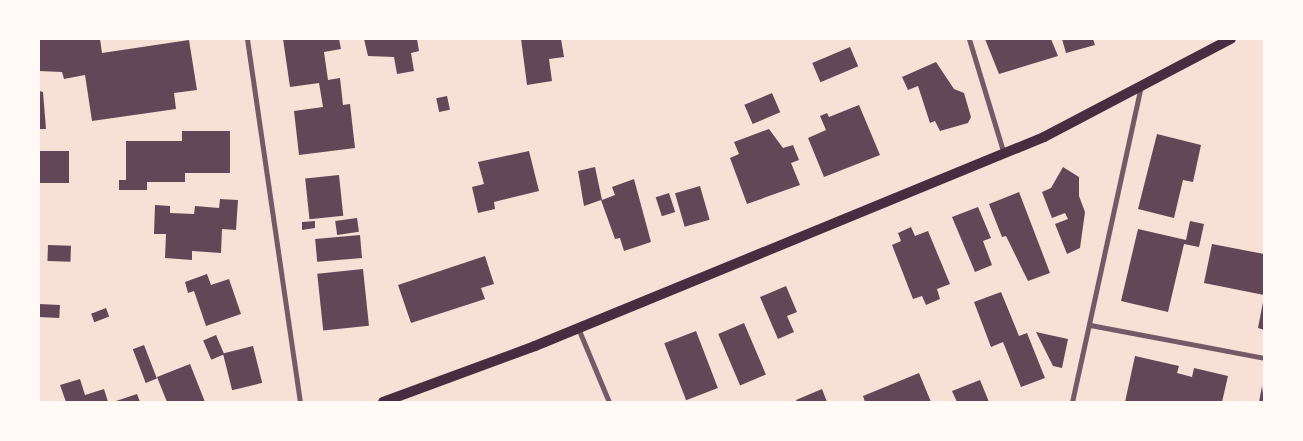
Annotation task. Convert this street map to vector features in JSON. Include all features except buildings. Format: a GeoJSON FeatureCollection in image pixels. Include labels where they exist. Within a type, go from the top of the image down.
{"type":"FeatureCollection","features":[{"type":"Feature","properties":{"kind":"main road"},"geometry":{"type":"LineString","coordinates":[[383,402],[578,328],[1004,154],[1140,90],[1231,39]]}},
{"type":"Feature","properties":{"kind":"street"},"geometry":{"type":"LineString","coordinates":[[247,39],[300,402]]}},
{"type":"Feature","properties":{"kind":"street"},"geometry":{"type":"LineString","coordinates":[[970,39],[1004,154]]}},
{"type":"Feature","properties":{"kind":"street"},"geometry":{"type":"LineString","coordinates":[[1072,402],[1140,90]]}},
{"type":"Feature","properties":{"kind":"street"},"geometry":{"type":"LineString","coordinates":[[1090,324],[1264,358]]}},
{"type":"Feature","properties":{"kind":"street"},"geometry":{"type":"LineString","coordinates":[[578,328],[608,402]]}}]}
